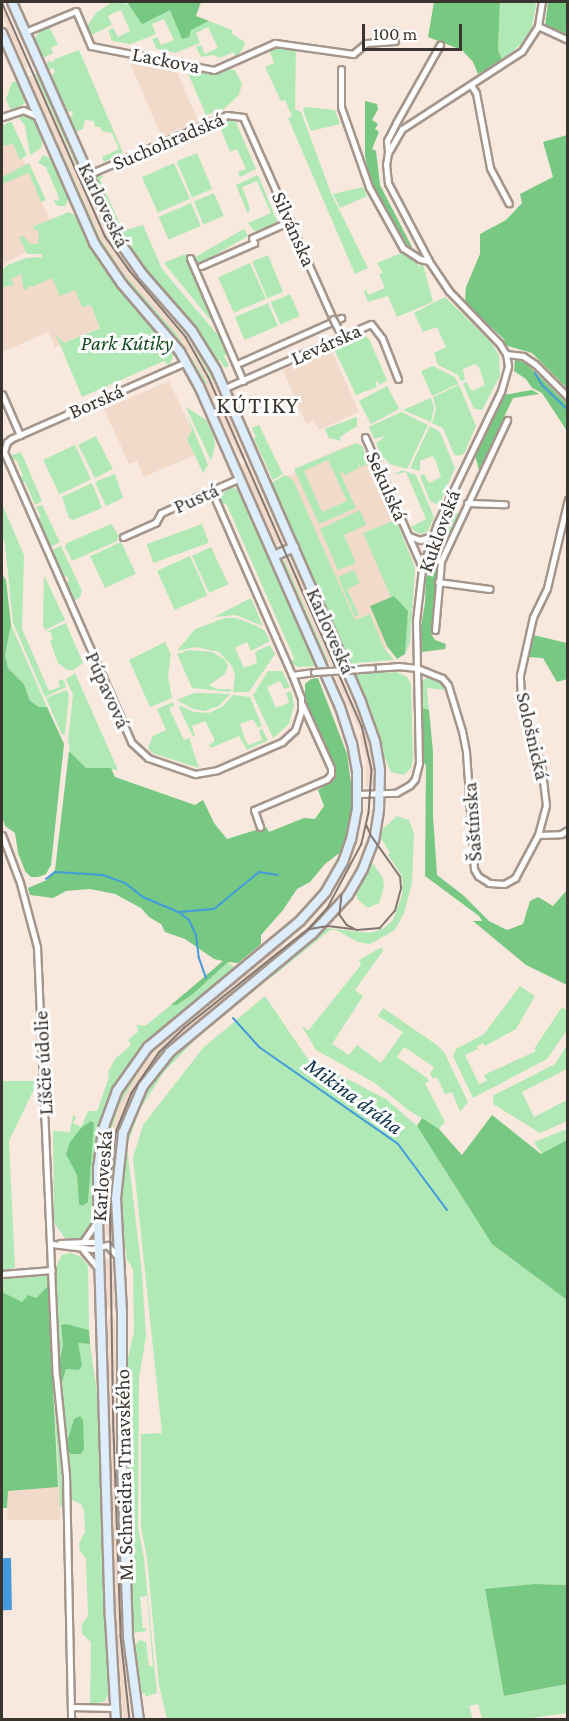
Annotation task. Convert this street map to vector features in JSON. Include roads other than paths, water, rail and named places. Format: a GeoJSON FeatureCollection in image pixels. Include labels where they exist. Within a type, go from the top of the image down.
{"type":"FeatureCollection","features":[{"type":"Feature","properties":{"kind":"main road","name":"Karloveská"},"geometry":{"type":"LineString","coordinates":[[12,2],[109,224],[126,252],[192,331],[225,388],[367,717],[377,751],[381,795],[377,827],[369,852],[352,888],[339,907],[302,944],[186,1036],[162,1060],[143,1086],[128,1115],[120,1148],[116,1198],[118,1230]]}},
{"type":"Feature","properties":{"kind":"main road","name":"Karloveská"},"geometry":{"type":"LineString","coordinates":[[2,33],[94,243],[122,284],[186,362],[240,478],[348,727],[355,755],[358,794],[356,820],[348,850],[319,902],[283,936],[161,1035],[124,1078],[109,1109],[98,1167],[98,1220],[103,1245]]}},
{"type":"Feature","properties":{"kind":"main road"},"geometry":{"type":"LineString","coordinates":[[274,556],[294,547]]}},
{"type":"Feature","properties":{"kind":"main road","name":"M. Schneidra Trnavského"},"geometry":{"type":"LineString","coordinates":[[118,1230],[127,1620],[139,1719]]}},
{"type":"Feature","properties":{"kind":"main road","name":"M. Schneidra Trnavského"},"geometry":{"type":"LineString","coordinates":[[103,1245],[99,1271],[116,1719]]}},
{"type":"Feature","properties":{"kind":"street"},"geometry":{"type":"LineString","coordinates":[[388,153],[402,129],[522,51],[538,26],[542,2]]}},
{"type":"Feature","properties":{"kind":"street","name":"Lackova"},"geometry":{"type":"LineString","coordinates":[[25,32],[76,11],[91,46],[214,70],[275,44],[352,54],[368,42],[395,41]]}},
{"type":"Feature","properties":{"kind":"street"},"geometry":{"type":"LineString","coordinates":[[538,26],[567,40]]}},
{"type":"Feature","properties":{"kind":"street"},"geometry":{"type":"LineString","coordinates":[[440,45],[387,141],[388,183],[429,261],[449,291],[499,343],[506,354],[523,356],[535,364],[567,396]]}},
{"type":"Feature","properties":{"kind":"street"},"geometry":{"type":"LineString","coordinates":[[341,69],[341,107],[369,187],[403,248],[420,260],[429,261]]}},
{"type":"Feature","properties":{"kind":"street"},"geometry":{"type":"LineString","coordinates":[[471,85],[476,93],[490,168],[509,203]]}},
{"type":"Feature","properties":{"kind":"street"},"geometry":{"type":"LineString","coordinates":[[23,110],[29,97]]}},
{"type":"Feature","properties":{"kind":"street"},"geometry":{"type":"LineString","coordinates":[[2,119],[23,110],[38,116]]}},
{"type":"Feature","properties":{"kind":"street","name":"Suchohradská"},"geometry":{"type":"LineString","coordinates":[[87,175],[227,115],[238,114],[246,121]]}},
{"type":"Feature","properties":{"kind":"street","name":"Silvánska"},"geometry":{"type":"LineString","coordinates":[[246,121],[342,338]]}},
{"type":"Feature","properties":{"kind":"street"},"geometry":{"type":"LineString","coordinates":[[201,266],[254,243],[252,238],[290,221]]}},
{"type":"Feature","properties":{"kind":"street"},"geometry":{"type":"LineString","coordinates":[[189,258],[243,381]]}},
{"type":"Feature","properties":{"kind":"street","name":"Levárska"},"geometry":{"type":"LineString","coordinates":[[237,364],[341,318]]}},
{"type":"Feature","properties":{"kind":"street","name":"Levárska"},"geometry":{"type":"LineString","coordinates":[[225,388],[370,324],[382,338],[398,379]]}},
{"type":"Feature","properties":{"kind":"street","name":"Kuklovská"},"geometry":{"type":"LineString","coordinates":[[358,794],[381,795],[404,789],[415,779],[417,772],[417,609],[422,569],[432,536],[506,378],[506,354]]}},
{"type":"Feature","properties":{"kind":"street","name":"Borská"},"geometry":{"type":"LineString","coordinates":[[7,442],[186,362]]}},
{"type":"Feature","properties":{"kind":"street"},"geometry":{"type":"LineString","coordinates":[[2,394],[20,435]]}},
{"type":"Feature","properties":{"kind":"street"},"geometry":{"type":"LineString","coordinates":[[435,630],[441,561],[507,420]]}},
{"type":"Feature","properties":{"kind":"street","name":"Sekulská"},"geometry":{"type":"LineString","coordinates":[[365,437],[422,569]]}},
{"type":"Feature","properties":{"kind":"street","name":"Púpavová"},"geometry":{"type":"LineString","coordinates":[[7,442],[5,456],[124,728],[138,751],[160,763],[201,774],[282,742],[298,724]]}},
{"type":"Feature","properties":{"kind":"street","name":"Pustá"},"geometry":{"type":"LineString","coordinates":[[123,537],[156,522],[161,513],[240,478]]}},
{"type":"Feature","properties":{"kind":"street"},"geometry":{"type":"LineString","coordinates":[[212,492],[292,675],[301,703],[332,768],[331,776],[254,810],[260,827]]}},
{"type":"Feature","properties":{"kind":"street","name":"Sološnická"},"geometry":{"type":"LineString","coordinates":[[538,835],[546,804],[544,782],[520,697],[520,675],[533,617],[547,588],[567,499]]}},
{"type":"Feature","properties":{"kind":"street"},"geometry":{"type":"LineString","coordinates":[[467,503],[505,504]]}},
{"type":"Feature","properties":{"kind":"street","name":"Sekulská"},"geometry":{"type":"LineString","coordinates":[[409,536],[420,540],[432,536]]}},
{"type":"Feature","properties":{"kind":"street"},"geometry":{"type":"LineString","coordinates":[[425,557],[441,561]]}},
{"type":"Feature","properties":{"kind":"street"},"geometry":{"type":"LineString","coordinates":[[438,582],[490,589]]}},
{"type":"Feature","properties":{"kind":"street"},"geometry":{"type":"LineString","coordinates":[[292,675],[398,666],[417,668]]}},
{"type":"Feature","properties":{"kind":"street","name":"Šaštínska"},"geometry":{"type":"LineString","coordinates":[[417,668],[442,678],[448,685],[462,731],[474,863],[478,876],[496,885],[514,878],[538,835]]}},
{"type":"Feature","properties":{"kind":"street"},"geometry":{"type":"LineString","coordinates":[[298,724],[301,703]]}},
{"type":"Feature","properties":{"kind":"street"},"geometry":{"type":"LineString","coordinates":[[298,724],[304,720],[311,723]]}},
{"type":"Feature","properties":{"kind":"street"},"geometry":{"type":"LineString","coordinates":[[538,835],[561,834],[567,830]]}},
{"type":"Feature","properties":{"kind":"street","name":"Líščie údolie"},"geometry":{"type":"LineString","coordinates":[[2,835],[20,883],[37,947],[52,1244],[56,1375],[66,1475],[73,1707],[71,1719]]}},
{"type":"Feature","properties":{"kind":"street"},"geometry":{"type":"LineString","coordinates":[[83,1242],[98,1220]]}},
{"type":"Feature","properties":{"kind":"street"},"geometry":{"type":"LineString","coordinates":[[52,1244],[92,1249],[103,1245],[118,1230]]}},
{"type":"Feature","properties":{"kind":"street"},"geometry":{"type":"LineString","coordinates":[[52,1244],[95,1242],[103,1245],[120,1260]]}},
{"type":"Feature","properties":{"kind":"street"},"geometry":{"type":"LineString","coordinates":[[82,1249],[94,1260],[99,1271]]}},
{"type":"Feature","properties":{"kind":"street"},"geometry":{"type":"LineString","coordinates":[[2,1274],[52,1270]]}},
{"type":"Feature","properties":{"kind":"street"},"geometry":{"type":"LineString","coordinates":[[73,1707],[115,1708]]}},
{"type":"Feature","properties":{"kind":"water"},"geometry":{"type":"Polygon","coordinates":[[[2,1558],[11,1558],[12,1610],[3,1610],[2,1558]]]}},
{"type":"Feature","properties":{"kind":"waterway"},"geometry":{"type":"LineString","coordinates":[[535,373],[542,385],[568,410]]}},
{"type":"Feature","properties":{"kind":"waterway"},"geometry":{"type":"LineString","coordinates":[[46,879],[55,872],[103,875],[125,883],[143,897],[179,912],[214,909],[259,872],[278,875]]}},
{"type":"Feature","properties":{"kind":"waterway","name":"Mikina dráha"},"geometry":{"type":"LineString","coordinates":[[180,913],[189,920],[196,935],[199,958],[206,978]]}},
{"type":"Feature","properties":{"kind":"waterway","name":"Mikina dráha"},"geometry":{"type":"LineString","coordinates":[[233,1018],[259,1047],[398,1144],[447,1210]]}},
{"type":"Feature","properties":{"kind":"tram line"},"geometry":{"type":"LineString","coordinates":[[2,2],[105,236],[130,271],[186,337],[209,378],[362,726],[372,770],[369,813],[362,844],[328,908],[309,929],[185,1028],[160,1052],[132,1093],[116,1133],[110,1187],[114,1431],[121,1636],[130,1720]]}},
{"type":"Feature","properties":{"kind":"tram line"},"geometry":{"type":"LineString","coordinates":[[342,895],[340,915],[347,925],[357,930],[380,928],[395,911],[401,888],[400,877],[371,836],[366,825]]}},
{"type":"Feature","properties":{"kind":"tram line"},"geometry":{"type":"LineString","coordinates":[[310,929],[328,926],[354,929]]}},
{"type":"Feature","properties":{"kind":"district","name":"KÚTIKY"},"geometry":{"type":"Point","coordinates":[258,405]}},
{"type":"Feature","properties":{"kind":"park label","name":"Park Kútiky"},"geometry":{"type":"Point","coordinates":[127,343]}}]}
